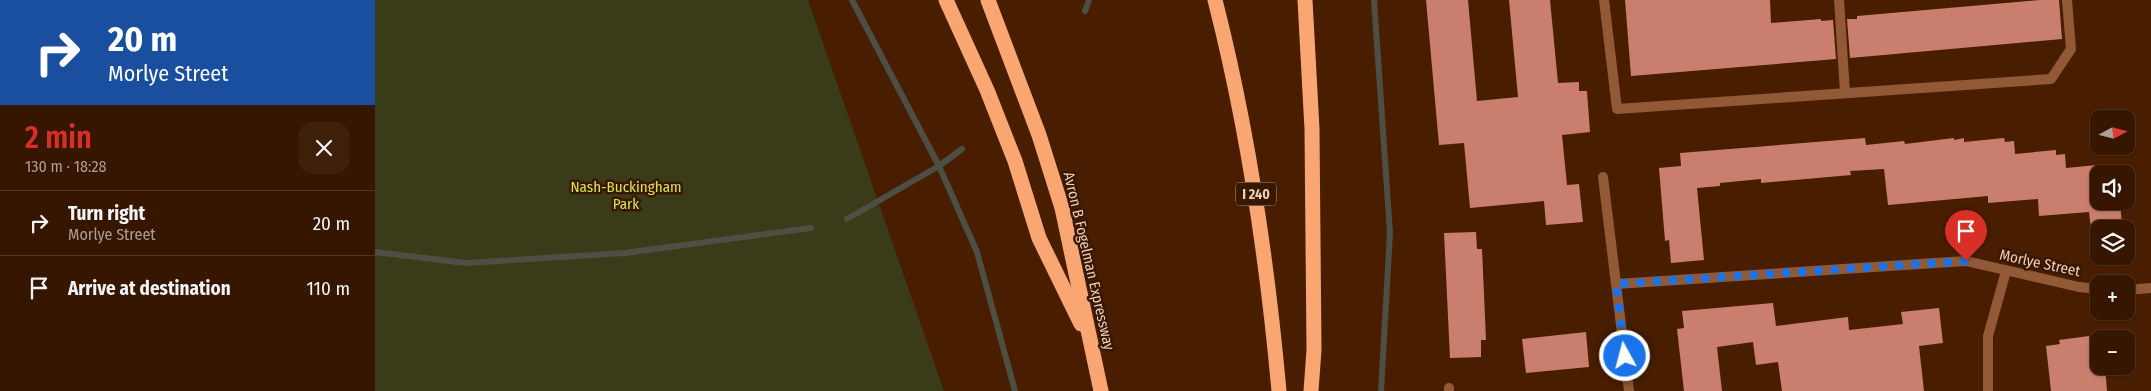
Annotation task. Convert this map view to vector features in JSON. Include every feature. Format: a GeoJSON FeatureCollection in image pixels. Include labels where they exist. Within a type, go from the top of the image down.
{"type":"FeatureCollection","features":[{"type":"Feature","properties":{"kind":"highway"},"geometry":{"type":"LineString","coordinates":[[946,0],[987,90],[1015,161],[1039,238],[1090,343]]}},
{"type":"Feature","properties":{"kind":"highway","name":"Avron B Fogelman Expressway"},"geometry":{"type":"LineString","coordinates":[[988,0],[1039,135],[1062,208],[1101,391]]}},
{"type":"Feature","properties":{"kind":"highway","name":"I 240"},"geometry":{"type":"LineString","coordinates":[[1215,0],[1245,128],[1257,194],[1279,391]]}},
{"type":"Feature","properties":{"kind":"highway"},"geometry":{"type":"LineString","coordinates":[[1305,0],[1313,129],[1314,350],[1311,391]]}},
{"type":"Feature","properties":{"kind":"street"},"geometry":{"type":"LineString","coordinates":[[1604,0],[1617,109],[2051,79],[2071,49],[2067,0]]}},
{"type":"Feature","properties":{"kind":"street"},"geometry":{"type":"LineString","coordinates":[[1839,0],[1845,93]]}},
{"type":"Feature","properties":{"kind":"street"},"geometry":{"type":"LineString","coordinates":[[1603,177],[1629,391]]}},
{"type":"Feature","properties":{"kind":"street","name":"Morlye Street"},"geometry":{"type":"LineString","coordinates":[[1616,284],[1966,261],[2090,288]]}},
{"type":"Feature","properties":{"kind":"street"},"geometry":{"type":"LineString","coordinates":[[1988,391],[1988,336],[2006,271]]}},
{"type":"Feature","properties":{"kind":"street"},"geometry":{"type":"LineString","coordinates":[[2135,289],[2151,288]]}},
{"type":"Feature","properties":{"kind":"green space","name":"Nash-Buckingham Park"},"geometry":{"type":"Polygon","coordinates":[[[375,0],[808,0],[944,391],[375,391],[375,0]]]}},
{"type":"Feature","properties":{"kind":"building"},"geometry":{"type":"Polygon","coordinates":[[[1426,0],[1468,0],[1477,101],[1518,97],[1509,0],[1550,0],[1558,83],[1579,82],[1579,91],[1587,91],[1590,132],[1562,135],[1567,185],[1579,184],[1583,222],[1546,225],[1544,201],[1470,208],[1464,143],[1439,145],[1426,0]]]}},
{"type":"Feature","properties":{"kind":"building"},"geometry":{"type":"Polygon","coordinates":[[[1625,0],[1770,0],[1771,23],[1821,19],[1821,21],[1833,20],[1836,59],[1631,76],[1625,0]]]}},
{"type":"Feature","properties":{"kind":"building"},"geometry":{"type":"Polygon","coordinates":[[[2040,0],[2059,0],[2062,39],[1850,58],[1847,19],[1857,19],[1857,16],[2040,0]]]}},
{"type":"Feature","properties":{"kind":"building"},"geometry":{"type":"Polygon","coordinates":[[[1865,138],[1866,145],[1904,141],[1905,144],[1954,138],[1954,140],[1964,138],[1964,142],[2004,138],[2005,142],[2014,141],[2015,154],[2056,150],[2056,155],[2065,154],[2066,168],[2090,166],[2090,210],[2121,210],[2122,220],[2090,220],[2089,212],[2039,216],[2038,199],[1988,203],[1988,196],[1888,205],[1884,169],[1850,171],[1851,175],[1761,183],[1761,179],[1720,183],[1720,186],[1697,188],[1704,260],[1671,263],[1669,240],[1665,241],[1659,168],[1681,166],[1680,153],[1865,138]]]}},
{"type":"Feature","properties":{"kind":"building"},"geometry":{"type":"Polygon","coordinates":[[[1476,232],[1477,249],[1482,249],[1486,340],[1481,340],[1481,357],[1450,358],[1444,233],[1476,232]]]}},
{"type":"Feature","properties":{"kind":"building"},"geometry":{"type":"Polygon","coordinates":[[[1773,303],[1776,326],[1848,317],[1849,330],[1903,324],[1901,312],[1939,308],[1943,343],[1919,346],[1924,391],[1782,391],[1778,362],[1756,365],[1753,342],[1717,347],[1722,391],[1684,391],[1677,329],[1684,328],[1682,311],[1773,303]]]}},
{"type":"Feature","properties":{"kind":"building"},"geometry":{"type":"Polygon","coordinates":[[[1586,332],[1589,367],[1526,373],[1522,339],[1586,332]]]}},
{"type":"Feature","properties":{"kind":"building"},"geometry":{"type":"Polygon","coordinates":[[[2089,336],[2090,375],[2106,375],[2107,391],[2051,391],[2046,346],[2060,344],[2059,340],[2089,336]]]}},
{"type":"Feature","properties":{"kind":"waterway"},"geometry":{"type":"LineString","coordinates":[[852,0],[939,166],[977,252],[1015,391]]}},
{"type":"Feature","properties":{"kind":"waterway"},"geometry":{"type":"LineString","coordinates":[[1085,11],[1089,0]]}},
{"type":"Feature","properties":{"kind":"waterway"},"geometry":{"type":"LineString","coordinates":[[1374,0],[1390,233],[1381,391]]}},
{"type":"Feature","properties":{"kind":"waterway"},"geometry":{"type":"LineString","coordinates":[[847,219],[939,166],[962,149]]}},
{"type":"Feature","properties":{"kind":"waterway"},"geometry":{"type":"LineString","coordinates":[[375,252],[466,263],[625,253],[811,228]]}},
{"type":"Feature","properties":{"kind":"route"},"geometry":{"type":"LineString","coordinates":[[1625,356],[1616,284],[1966,261]]}}]}
